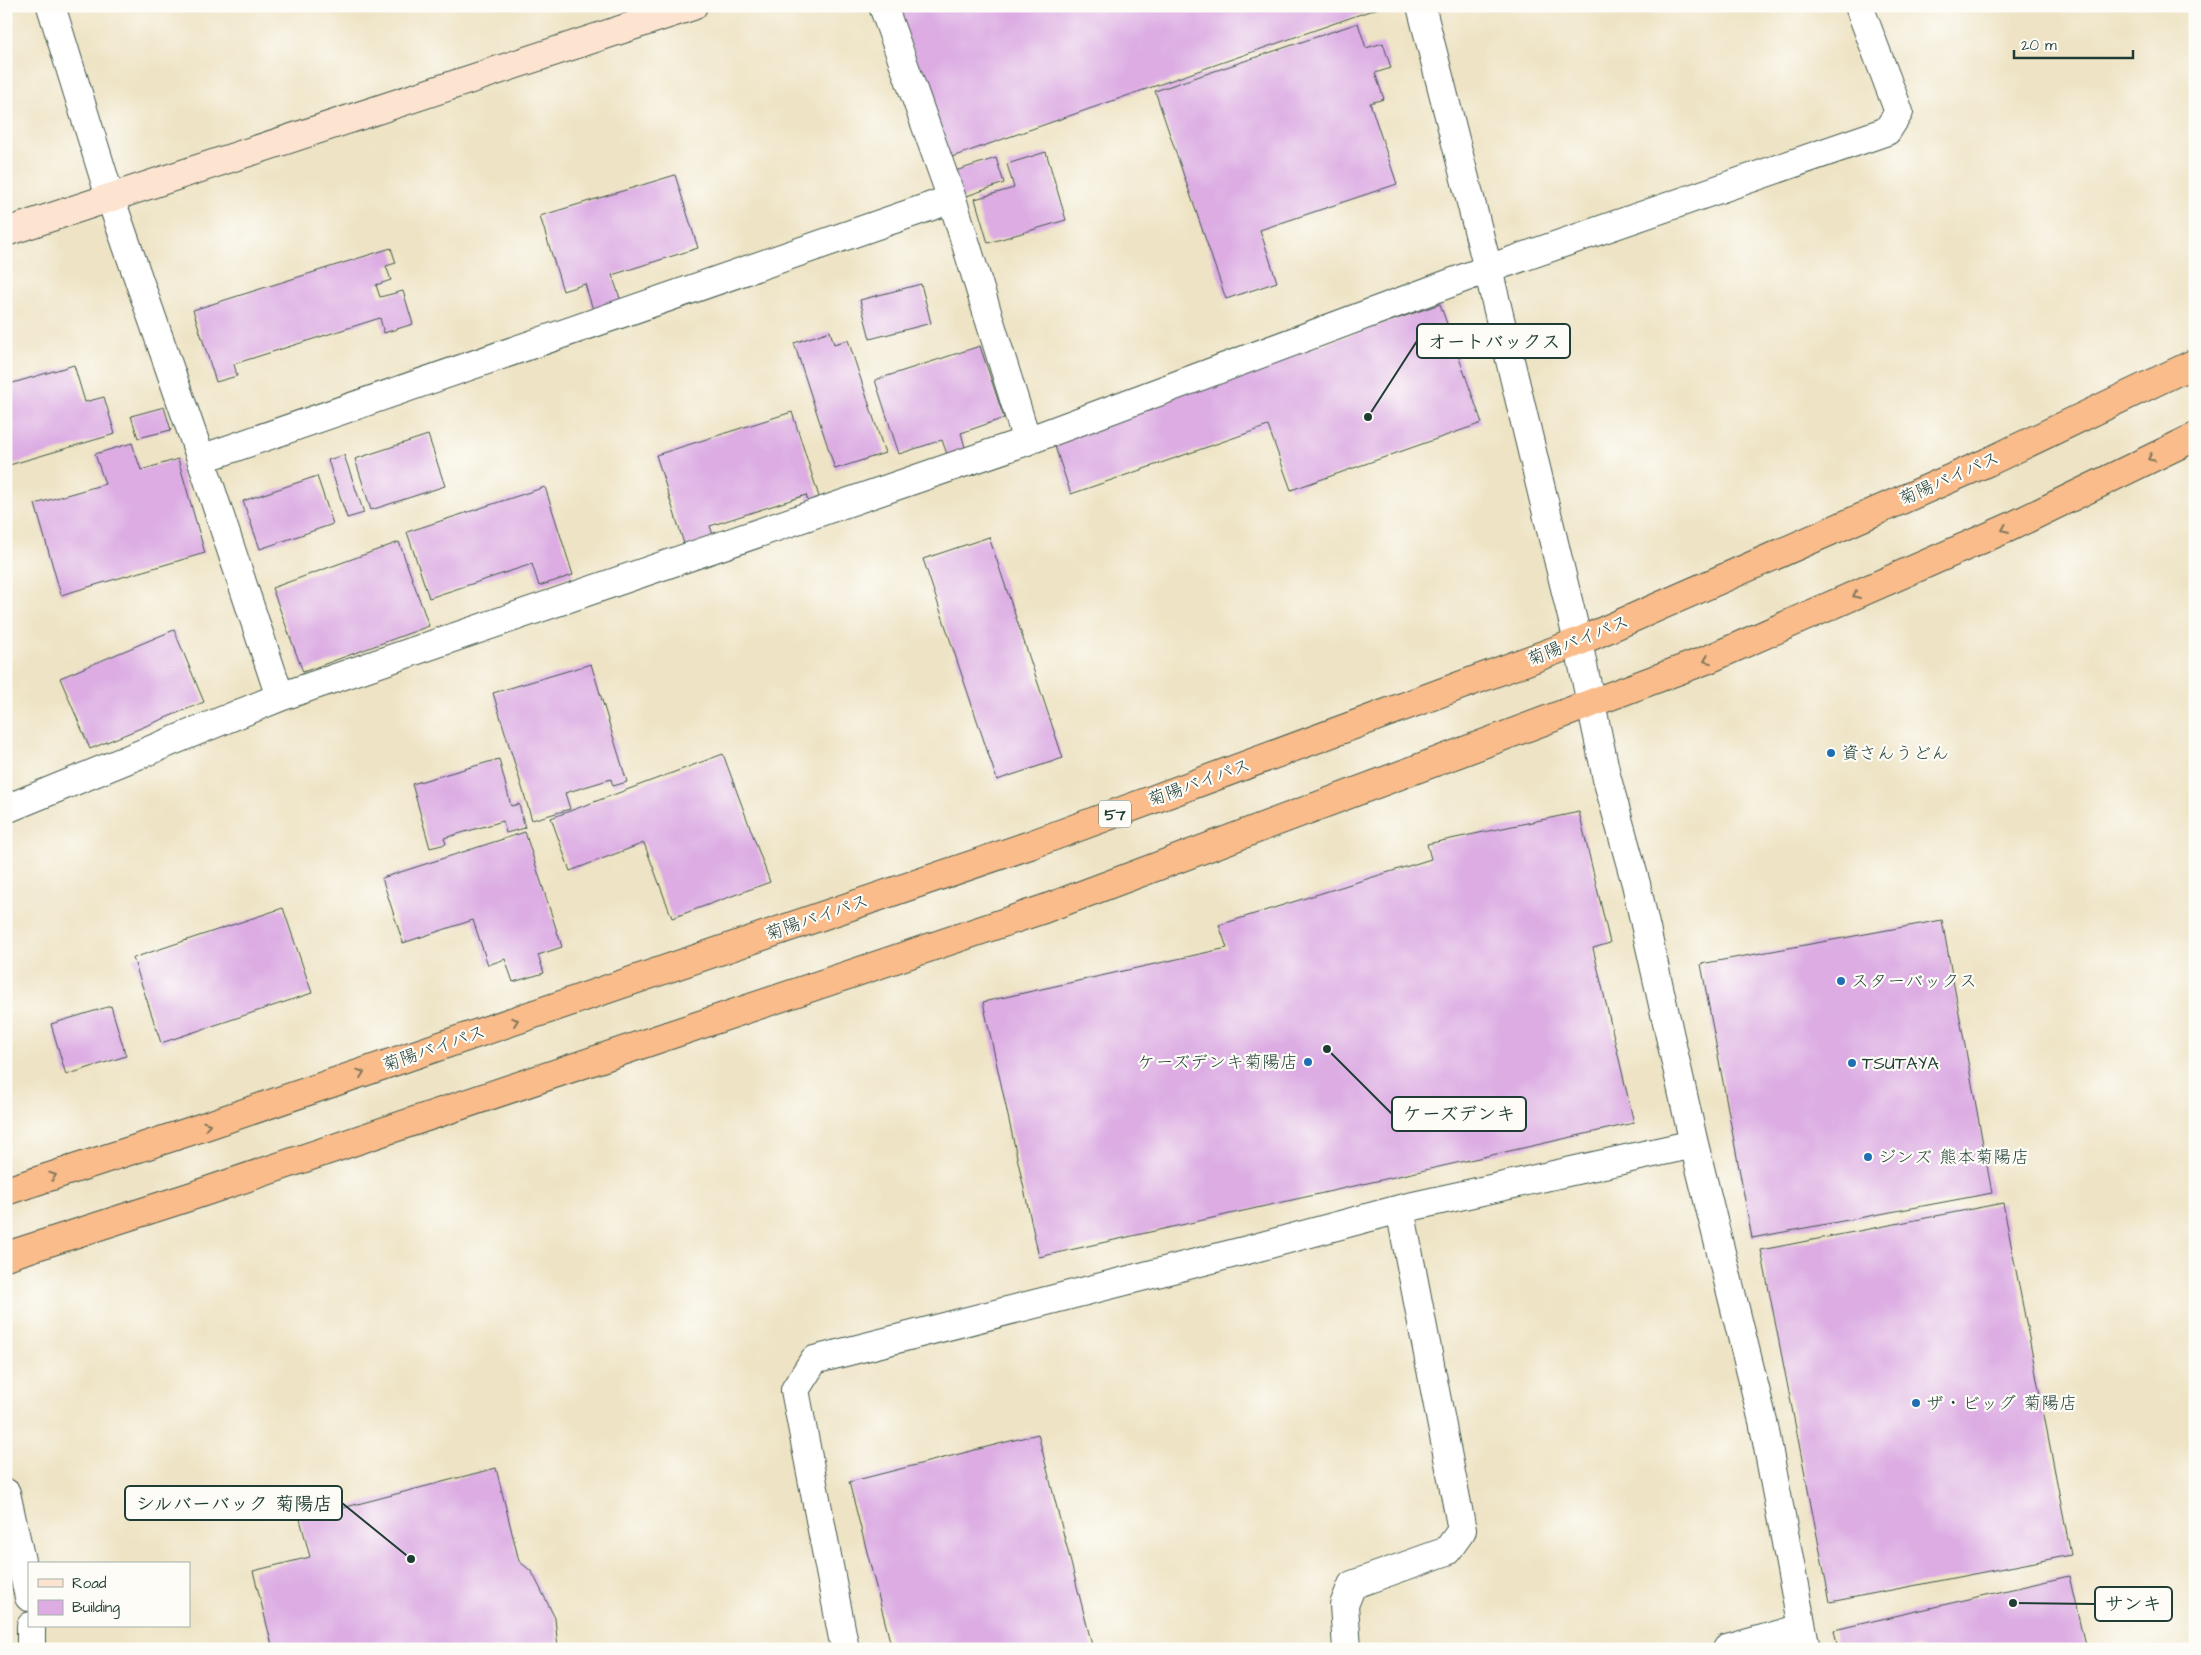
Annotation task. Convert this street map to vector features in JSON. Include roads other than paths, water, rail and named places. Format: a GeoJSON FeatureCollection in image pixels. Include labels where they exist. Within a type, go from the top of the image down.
{"type":"FeatureCollection","features":[{"type":"Feature","properties":{"kind":"highway","name":"菊陽バイパス"},"geometry":{"type":"LineString","coordinates":[[6,1191],[188,1132],[1030,845],[1578,642],[1988,462],[2195,363]]}},
{"type":"Feature","properties":{"kind":"highway"},"geometry":{"type":"LineString","coordinates":[[6,1256],[208,1191],[1044,909],[1709,659],[2010,527],[2195,437]]}},
{"type":"Feature","properties":{"kind":"street"},"geometry":{"type":"LineString","coordinates":[[51,6],[110,196],[201,459],[280,697]]}},
{"type":"Feature","properties":{"kind":"street"},"geometry":{"type":"LineString","coordinates":[[6,232],[110,196],[692,6]]}},
{"type":"Feature","properties":{"kind":"street"},"geometry":{"type":"LineString","coordinates":[[883,6],[952,199],[1027,441]]}},
{"type":"Feature","properties":{"kind":"street"},"geometry":{"type":"LineString","coordinates":[[1421,6],[1488,269],[1578,642],[1607,779],[1636,884],[1694,1144],[1762,1421],[1804,1638],[1727,1649]]}},
{"type":"Feature","properties":{"kind":"street"},"geometry":{"type":"LineString","coordinates":[[6,809],[280,697],[1027,441],[1488,269],[1887,131],[1899,112],[1859,6]]}},
{"type":"Feature","properties":{"kind":"street"},"geometry":{"type":"LineString","coordinates":[[201,459],[952,199]]}},
{"type":"Feature","properties":{"kind":"street"},"geometry":{"type":"LineString","coordinates":[[846,1649],[795,1390],[814,1360],[1400,1210],[1694,1144]]}},
{"type":"Feature","properties":{"kind":"street"},"geometry":{"type":"LineString","coordinates":[[1347,1649],[1344,1606],[1352,1585],[1447,1551],[1462,1530],[1400,1210]]}},
{"type":"Feature","properties":{"kind":"street"},"geometry":{"type":"LineString","coordinates":[[6,1493],[28,1592]]}},
{"type":"Feature","properties":{"kind":"street"},"geometry":{"type":"LineString","coordinates":[[31,1628],[32,1649]]}},
{"type":"Feature","properties":{"kind":"place","name":"オートバックス"},"geometry":{"type":"Point","coordinates":[1368,417]}},
{"type":"Feature","properties":{"kind":"place","name":"資さんうどん"},"geometry":{"type":"Point","coordinates":[1831,753]}},
{"type":"Feature","properties":{"kind":"place","name":"スターバックス"},"geometry":{"type":"Point","coordinates":[1841,981]}},
{"type":"Feature","properties":{"kind":"place","name":"ケーズデンキ"},"geometry":{"type":"Point","coordinates":[1327,1049]}},
{"type":"Feature","properties":{"kind":"place","name":"ケーズデンキ菊陽店"},"geometry":{"type":"Point","coordinates":[1308,1062]}},
{"type":"Feature","properties":{"kind":"place","name":"TSUTAYA"},"geometry":{"type":"Point","coordinates":[1852,1063]}},
{"type":"Feature","properties":{"kind":"place","name":"ジンズ 熊本菊陽店"},"geometry":{"type":"Point","coordinates":[1868,1157]}},
{"type":"Feature","properties":{"kind":"place","name":"ザ・ビッグ 菊陽店"},"geometry":{"type":"Point","coordinates":[1916,1403]}},
{"type":"Feature","properties":{"kind":"place","name":"シルバーバック 菊陽店"},"geometry":{"type":"Point","coordinates":[411,1559]}},
{"type":"Feature","properties":{"kind":"place","name":"サンキ"},"geometry":{"type":"Point","coordinates":[2013,1603]}}]}
